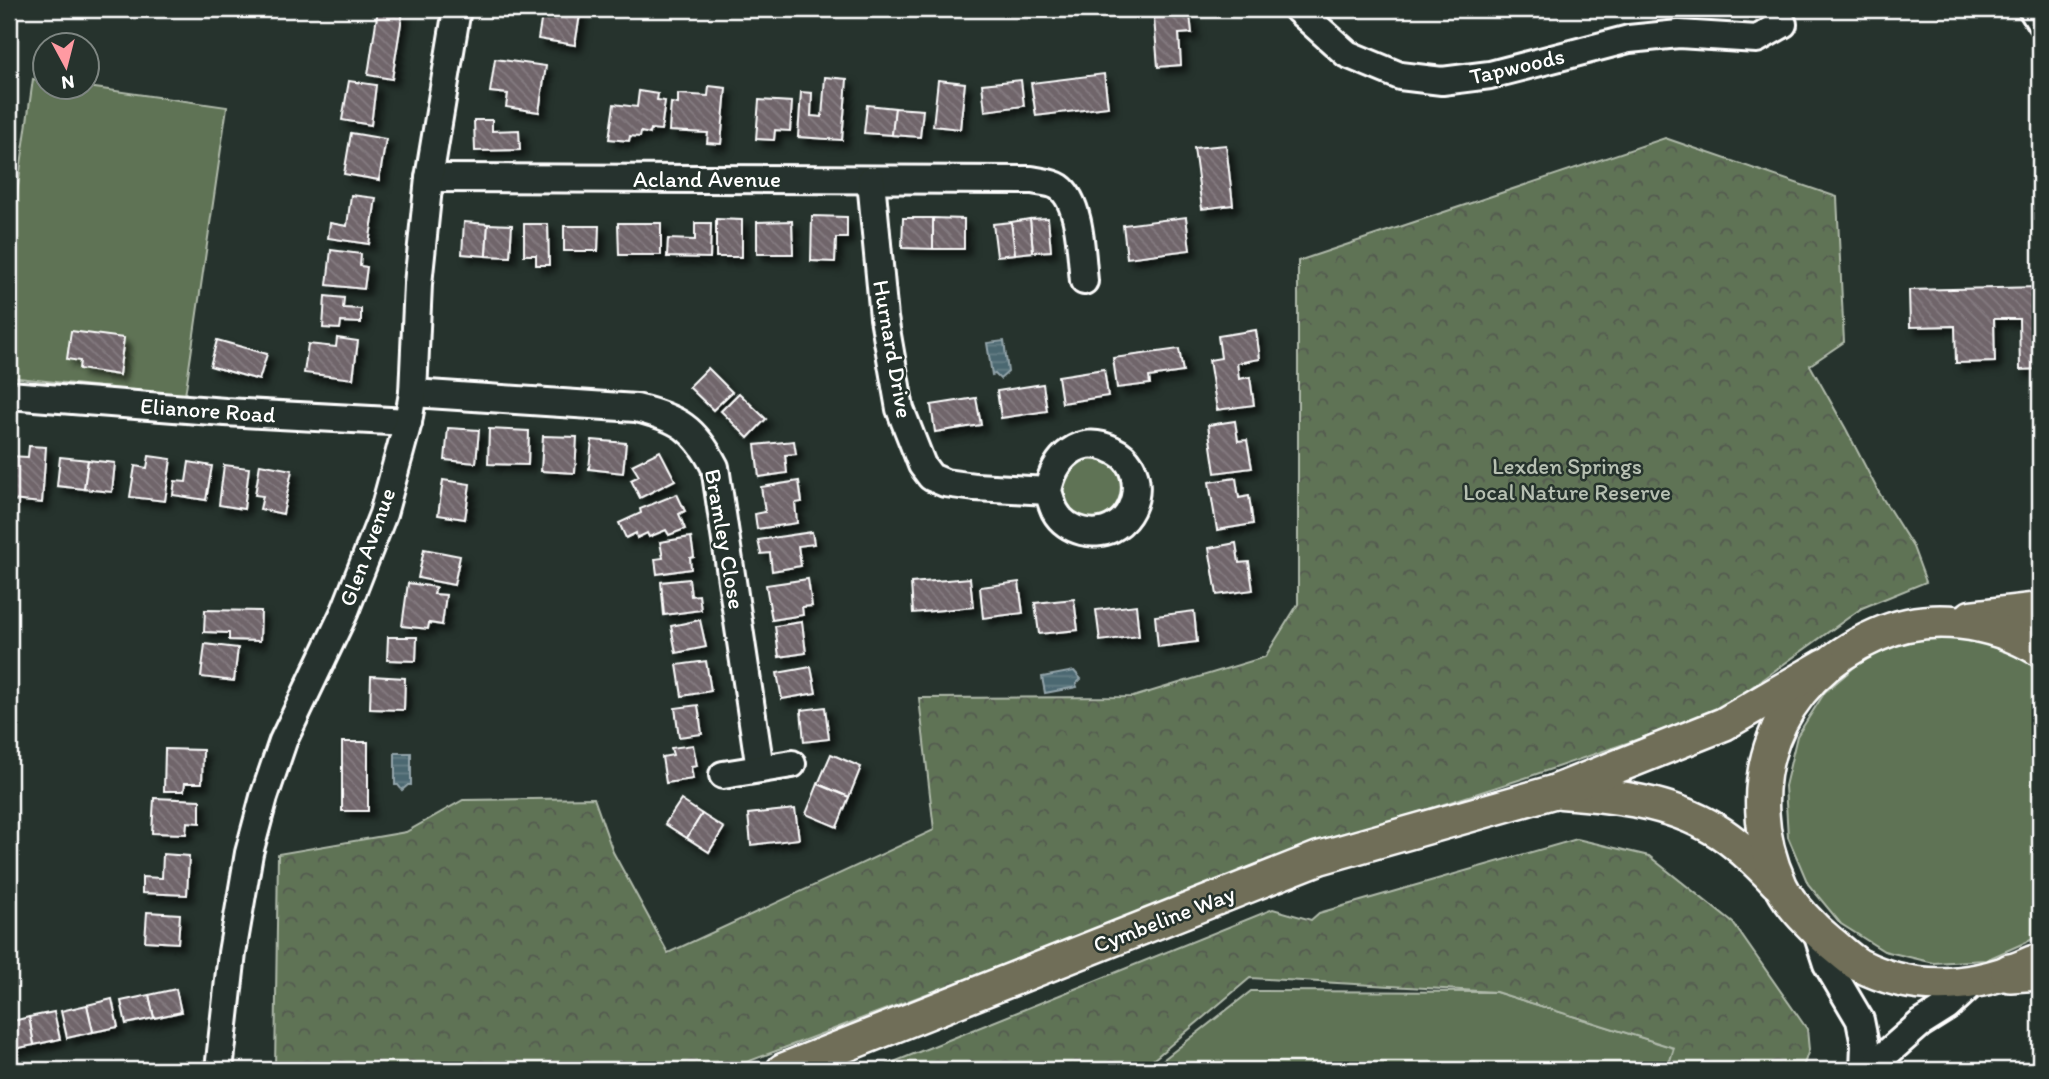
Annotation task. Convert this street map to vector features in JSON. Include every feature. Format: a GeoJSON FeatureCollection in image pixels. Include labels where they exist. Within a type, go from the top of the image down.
{"type":"FeatureCollection","features":[{"type":"Feature","properties":{"kind":"main road"},"geometry":{"type":"LineString","coordinates":[[2030,967],[1973,983],[1927,985],[1890,977],[1858,964],[1816,930],[1783,889],[1766,847],[1762,785],[1766,761],[1776,731],[1794,699],[1825,665],[1855,644],[1887,630],[1925,622],[2040,609]]}},
{"type":"Feature","properties":{"kind":"main road"},"geometry":{"type":"LineString","coordinates":[[1925,622],[1963,622],[1992,628],[2021,638],[2040,650]]}},
{"type":"Feature","properties":{"kind":"main road","name":"Cymbeline Way"},"geometry":{"type":"LineString","coordinates":[[783,1070],[1319,858],[1553,792],[1724,724],[1825,665]]}},
{"type":"Feature","properties":{"kind":"main road","name":"Cymbeline Way"},"geometry":{"type":"LineString","coordinates":[[1553,792],[1604,796],[1673,809],[1717,830],[1783,889]]}},
{"type":"Feature","properties":{"kind":"street","name":"Glen Avenue"},"geometry":{"type":"LineString","coordinates":[[213,1069],[249,853],[264,797],[283,741],[345,611],[383,514],[408,422],[429,178],[457,9]]}},
{"type":"Feature","properties":{"kind":"street","name":"Tapwoods"},"geometry":{"type":"LineString","coordinates":[[1297,9],[1347,54],[1400,76],[1442,82],[1490,75],[1629,39],[1679,34],[1757,39],[1783,24],[1775,9]]}},
{"type":"Feature","properties":{"kind":"street"},"geometry":{"type":"LineString","coordinates":[[2032,9],[2040,22]]}},
{"type":"Feature","properties":{"kind":"street","name":"Acland Avenue"},"geometry":{"type":"LineString","coordinates":[[429,178],[1032,180],[1058,186],[1070,198],[1075,214],[1084,281]]}},
{"type":"Feature","properties":{"kind":"street","name":"Hurnard Drive"},"geometry":{"type":"LineString","coordinates":[[871,180],[884,318],[900,409],[922,465],[931,477],[945,483],[1048,491]]}},
{"type":"Feature","properties":{"kind":"street","name":"Bramley Close"},"geometry":{"type":"LineString","coordinates":[[412,393],[636,408],[664,415],[686,426],[703,444],[715,467],[760,769]]}},
{"type":"Feature","properties":{"kind":"street","name":"Elianore Road"},"geometry":{"type":"LineString","coordinates":[[9,395],[225,412],[408,422]]}},
{"type":"Feature","properties":{"kind":"street"},"geometry":{"type":"LineString","coordinates":[[723,775],[792,764]]}},
{"type":"Feature","properties":{"kind":"street"},"geometry":{"type":"LineString","coordinates":[[1816,930],[1827,964],[1860,1020],[1866,1045],[1864,1070]]}},
{"type":"Feature","properties":{"kind":"street"},"geometry":{"type":"LineString","coordinates":[[1872,1070],[1920,1024],[1948,1007],[1973,983]]}},
{"type":"Feature","properties":{"kind":"green space"},"geometry":{"type":"Polygon","coordinates":[[[32,86],[32,102],[102,102],[102,89],[227,107],[185,396],[9,377],[9,251],[32,86]]]}},
{"type":"Feature","properties":{"kind":"green space","name":"Lexden Springs Local Nature Reserve"},"geometry":{"type":"Polygon","coordinates":[[[1665,138],[1837,197],[1844,342],[1810,365],[1878,491],[1913,547],[1926,582],[1862,608],[1717,712],[1326,842],[726,1070],[275,1070],[278,854],[406,832],[463,800],[594,798],[613,852],[668,953],[934,830],[919,698],[1133,697],[1265,657],[1298,604],[1298,261],[1665,138]]]}},
{"type":"Feature","properties":{"kind":"green space"},"geometry":{"type":"Polygon","coordinates":[[[1086,453],[1119,463],[1130,495],[1099,527],[1064,514],[1057,477],[1086,453]]]}},
{"type":"Feature","properties":{"kind":"green space"},"geometry":{"type":"Polygon","coordinates":[[[1969,637],[2024,654],[2040,666],[2040,936],[1986,960],[1934,963],[1884,951],[1841,924],[1808,884],[1788,837],[1785,786],[1797,736],[1825,692],[1864,659],[1912,640],[1969,637]]]}},
{"type":"Feature","properties":{"kind":"green space"},"geometry":{"type":"Polygon","coordinates":[[[1577,839],[1649,856],[1733,923],[1807,1029],[1809,1050],[1802,1070],[1667,1070],[1674,1048],[1496,992],[1250,978],[1141,1070],[874,1070],[1273,909],[1311,920],[1319,913],[1577,839]]]}},
{"type":"Feature","properties":{"kind":"green space"},"geometry":{"type":"Polygon","coordinates":[[[1251,991],[1496,992],[1675,1048],[1667,1070],[1150,1070],[1251,991]]]}},
{"type":"Feature","properties":{"kind":"water"},"geometry":{"type":"Polygon","coordinates":[[[1004,341],[1008,372],[1000,379],[995,374],[992,375],[987,343],[1004,341]]]}},
{"type":"Feature","properties":{"kind":"water"},"geometry":{"type":"Polygon","coordinates":[[[1074,671],[1081,679],[1076,684],[1077,687],[1045,693],[1042,677],[1074,671]]]}},
{"type":"Feature","properties":{"kind":"water"},"geometry":{"type":"Polygon","coordinates":[[[395,753],[411,753],[411,785],[402,790],[395,785],[395,753]]]}},
{"type":"Feature","properties":{"kind":"building"},"geometry":{"type":"Polygon","coordinates":[[[378,9],[403,11],[392,79],[368,75],[378,9]]]}},
{"type":"Feature","properties":{"kind":"building"},"geometry":{"type":"Polygon","coordinates":[[[543,9],[581,9],[575,45],[538,39],[543,9]]]}},
{"type":"Feature","properties":{"kind":"building"},"geometry":{"type":"Polygon","coordinates":[[[1150,9],[1175,9],[1175,10],[1150,12],[1150,9]]]}},
{"type":"Feature","properties":{"kind":"building"},"geometry":{"type":"Polygon","coordinates":[[[1190,15],[1192,33],[1179,34],[1181,65],[1158,67],[1154,18],[1190,15]]]}},
{"type":"Feature","properties":{"kind":"building"},"geometry":{"type":"Polygon","coordinates":[[[495,59],[546,66],[539,112],[506,107],[508,94],[490,92],[495,59]]]}},
{"type":"Feature","properties":{"kind":"building"},"geometry":{"type":"Polygon","coordinates":[[[1104,74],[1108,107],[1036,116],[1031,83],[1104,74]]]}},
{"type":"Feature","properties":{"kind":"building"},"geometry":{"type":"Polygon","coordinates":[[[825,77],[847,79],[842,140],[798,137],[801,92],[812,93],[811,116],[822,117],[825,77]]]}},
{"type":"Feature","properties":{"kind":"building"},"geometry":{"type":"Polygon","coordinates":[[[938,80],[965,83],[960,129],[933,126],[938,80]]]}},
{"type":"Feature","properties":{"kind":"building"},"geometry":{"type":"Polygon","coordinates":[[[1021,80],[1024,106],[985,111],[982,84],[1021,80]]]}},
{"type":"Feature","properties":{"kind":"building"},"geometry":{"type":"Polygon","coordinates":[[[349,81],[376,85],[371,125],[342,120],[349,81]]]}},
{"type":"Feature","properties":{"kind":"building"},"geometry":{"type":"Polygon","coordinates":[[[709,86],[726,88],[721,144],[707,143],[708,133],[669,131],[671,103],[678,104],[678,94],[708,96],[709,86]]]}},
{"type":"Feature","properties":{"kind":"building"},"geometry":{"type":"Polygon","coordinates":[[[639,91],[658,94],[657,100],[665,101],[661,130],[651,129],[650,134],[641,132],[640,137],[630,136],[629,141],[609,139],[614,104],[637,107],[639,91]]]}},
{"type":"Feature","properties":{"kind":"building"},"geometry":{"type":"Polygon","coordinates":[[[759,100],[792,102],[790,131],[775,130],[774,140],[756,139],[759,100]]]}},
{"type":"Feature","properties":{"kind":"building"},"geometry":{"type":"Polygon","coordinates":[[[867,105],[895,108],[892,135],[864,133],[867,105]]]}},
{"type":"Feature","properties":{"kind":"building"},"geometry":{"type":"Polygon","coordinates":[[[895,108],[923,110],[920,137],[892,135],[895,108]]]}},
{"type":"Feature","properties":{"kind":"building"},"geometry":{"type":"Polygon","coordinates":[[[474,120],[492,120],[492,131],[519,130],[520,150],[475,151],[474,120]]]}},
{"type":"Feature","properties":{"kind":"building"},"geometry":{"type":"Polygon","coordinates":[[[351,133],[386,139],[379,180],[344,174],[351,133]]]}},
{"type":"Feature","properties":{"kind":"building"},"geometry":{"type":"Polygon","coordinates":[[[1226,145],[1233,205],[1202,209],[1194,148],[1226,145]]]}},
{"type":"Feature","properties":{"kind":"building"},"geometry":{"type":"Polygon","coordinates":[[[351,195],[376,198],[369,244],[328,238],[330,223],[347,226],[351,195]]]}},
{"type":"Feature","properties":{"kind":"building"},"geometry":{"type":"Polygon","coordinates":[[[812,216],[847,217],[847,238],[836,238],[835,262],[811,261],[812,216]]]}},
{"type":"Feature","properties":{"kind":"building"},"geometry":{"type":"Polygon","coordinates":[[[1186,217],[1190,250],[1127,258],[1123,225],[1186,217]]]}},
{"type":"Feature","properties":{"kind":"building"},"geometry":{"type":"Polygon","coordinates":[[[903,218],[933,218],[933,249],[902,248],[903,218]]]}},
{"type":"Feature","properties":{"kind":"building"},"geometry":{"type":"Polygon","coordinates":[[[933,218],[964,219],[964,249],[933,249],[933,218]]]}},
{"type":"Feature","properties":{"kind":"building"},"geometry":{"type":"Polygon","coordinates":[[[1048,218],[1051,251],[1033,252],[1030,219],[1048,218]]]}},
{"type":"Feature","properties":{"kind":"building"},"geometry":{"type":"Polygon","coordinates":[[[716,219],[742,220],[742,257],[716,257],[716,219]]]}},
{"type":"Feature","properties":{"kind":"building"},"geometry":{"type":"Polygon","coordinates":[[[1030,219],[1033,252],[1015,254],[1011,222],[1030,219]]]}},
{"type":"Feature","properties":{"kind":"building"},"geometry":{"type":"Polygon","coordinates":[[[792,221],[793,254],[757,254],[757,222],[792,221]]]}},
{"type":"Feature","properties":{"kind":"building"},"geometry":{"type":"Polygon","coordinates":[[[464,222],[488,224],[486,256],[462,254],[464,222]]]}},
{"type":"Feature","properties":{"kind":"building"},"geometry":{"type":"Polygon","coordinates":[[[1011,222],[1015,254],[997,256],[993,224],[1011,222]]]}},
{"type":"Feature","properties":{"kind":"building"},"geometry":{"type":"Polygon","coordinates":[[[618,223],[661,223],[661,255],[619,255],[618,223]]]}},
{"type":"Feature","properties":{"kind":"building"},"geometry":{"type":"Polygon","coordinates":[[[695,223],[711,223],[710,258],[667,257],[668,239],[695,240],[695,223]]]}},
{"type":"Feature","properties":{"kind":"building"},"geometry":{"type":"Polygon","coordinates":[[[488,224],[512,225],[510,257],[486,256],[488,224]]]}},
{"type":"Feature","properties":{"kind":"building"},"geometry":{"type":"Polygon","coordinates":[[[524,224],[548,224],[549,265],[536,265],[536,255],[524,255],[524,224]]]}},
{"type":"Feature","properties":{"kind":"building"},"geometry":{"type":"Polygon","coordinates":[[[564,226],[599,226],[598,251],[564,251],[564,226]]]}},
{"type":"Feature","properties":{"kind":"building"},"geometry":{"type":"Polygon","coordinates":[[[331,250],[361,254],[360,266],[367,267],[364,289],[327,285],[331,250]]]}},
{"type":"Feature","properties":{"kind":"building"},"geometry":{"type":"Polygon","coordinates":[[[2040,287],[2040,369],[2020,370],[2019,319],[1994,319],[1995,362],[1956,363],[1955,326],[1910,327],[1909,290],[2040,287]]]}},
{"type":"Feature","properties":{"kind":"building"},"geometry":{"type":"Polygon","coordinates":[[[325,296],[344,298],[343,308],[361,309],[361,323],[341,322],[340,329],[323,328],[325,296]]]}},
{"type":"Feature","properties":{"kind":"building"},"geometry":{"type":"Polygon","coordinates":[[[1256,330],[1260,359],[1237,363],[1239,379],[1250,377],[1254,405],[1217,410],[1209,360],[1221,358],[1218,336],[1256,330]]]}},
{"type":"Feature","properties":{"kind":"building"},"geometry":{"type":"Polygon","coordinates":[[[71,331],[124,338],[119,375],[79,369],[80,361],[67,359],[71,331]]]}},
{"type":"Feature","properties":{"kind":"building"},"geometry":{"type":"Polygon","coordinates":[[[337,338],[358,341],[353,379],[304,373],[308,344],[336,347],[337,338]]]}},
{"type":"Feature","properties":{"kind":"building"},"geometry":{"type":"Polygon","coordinates":[[[217,340],[267,354],[259,380],[210,366],[217,340]]]}},
{"type":"Feature","properties":{"kind":"building"},"geometry":{"type":"Polygon","coordinates":[[[1179,349],[1183,372],[1149,377],[1150,384],[1117,388],[1113,358],[1179,349]]]}},
{"type":"Feature","properties":{"kind":"building"},"geometry":{"type":"Polygon","coordinates":[[[708,368],[732,392],[713,410],[689,387],[708,368]]]}},
{"type":"Feature","properties":{"kind":"building"},"geometry":{"type":"Polygon","coordinates":[[[1104,369],[1108,396],[1062,403],[1058,376],[1104,369]]]}},
{"type":"Feature","properties":{"kind":"building"},"geometry":{"type":"Polygon","coordinates":[[[1043,384],[1047,411],[1001,418],[997,391],[1043,384]]]}},
{"type":"Feature","properties":{"kind":"building"},"geometry":{"type":"Polygon","coordinates":[[[739,393],[766,419],[748,438],[721,411],[739,393]]]}},
{"type":"Feature","properties":{"kind":"building"},"geometry":{"type":"Polygon","coordinates":[[[976,398],[981,425],[935,432],[931,405],[976,398]]]}},
{"type":"Feature","properties":{"kind":"building"},"geometry":{"type":"Polygon","coordinates":[[[1235,421],[1238,441],[1247,440],[1252,468],[1215,473],[1208,425],[1235,421]]]}},
{"type":"Feature","properties":{"kind":"building"},"geometry":{"type":"Polygon","coordinates":[[[448,428],[479,430],[476,463],[445,460],[448,428]]]}},
{"type":"Feature","properties":{"kind":"building"},"geometry":{"type":"Polygon","coordinates":[[[489,429],[529,431],[528,465],[488,464],[489,429]]]}},
{"type":"Feature","properties":{"kind":"building"},"geometry":{"type":"Polygon","coordinates":[[[543,436],[577,437],[575,473],[541,471],[543,436]]]}},
{"type":"Feature","properties":{"kind":"building"},"geometry":{"type":"Polygon","coordinates":[[[592,440],[626,443],[623,473],[589,469],[592,440]]]}},
{"type":"Feature","properties":{"kind":"building"},"geometry":{"type":"Polygon","coordinates":[[[794,441],[796,454],[785,455],[787,473],[759,477],[755,445],[794,441]]]}},
{"type":"Feature","properties":{"kind":"building"},"geometry":{"type":"Polygon","coordinates":[[[29,446],[46,447],[42,503],[11,500],[9,456],[28,457],[29,446]]]}},
{"type":"Feature","properties":{"kind":"building"},"geometry":{"type":"Polygon","coordinates":[[[660,451],[675,480],[640,498],[631,480],[639,476],[632,465],[660,451]]]}},
{"type":"Feature","properties":{"kind":"building"},"geometry":{"type":"Polygon","coordinates":[[[149,456],[171,459],[165,501],[130,497],[135,466],[147,468],[149,456]]]}},
{"type":"Feature","properties":{"kind":"building"},"geometry":{"type":"Polygon","coordinates":[[[60,457],[88,460],[84,489],[57,486],[60,457]]]}},
{"type":"Feature","properties":{"kind":"building"},"geometry":{"type":"Polygon","coordinates":[[[88,460],[115,463],[112,492],[84,489],[88,460]]]}},
{"type":"Feature","properties":{"kind":"building"},"geometry":{"type":"Polygon","coordinates":[[[189,462],[212,466],[206,500],[173,495],[175,481],[186,482],[189,462]]]}},
{"type":"Feature","properties":{"kind":"building"},"geometry":{"type":"Polygon","coordinates":[[[260,464],[292,470],[283,514],[260,509],[263,496],[255,495],[260,464]]]}},
{"type":"Feature","properties":{"kind":"building"},"geometry":{"type":"Polygon","coordinates":[[[224,465],[249,468],[244,509],[219,505],[224,465]]]}},
{"type":"Feature","properties":{"kind":"building"},"geometry":{"type":"Polygon","coordinates":[[[1236,478],[1239,498],[1249,496],[1253,524],[1217,530],[1209,482],[1236,478]]]}},
{"type":"Feature","properties":{"kind":"building"},"geometry":{"type":"Polygon","coordinates":[[[443,480],[470,484],[465,519],[438,515],[443,480]]]}},
{"type":"Feature","properties":{"kind":"building"},"geometry":{"type":"Polygon","coordinates":[[[799,481],[802,502],[795,503],[797,523],[757,529],[755,514],[765,512],[761,487],[799,481]]]}},
{"type":"Feature","properties":{"kind":"building"},"geometry":{"type":"Polygon","coordinates":[[[677,494],[685,511],[679,514],[685,529],[669,535],[666,530],[649,537],[647,533],[637,538],[636,533],[626,538],[619,523],[641,513],[640,509],[677,494]]]}},
{"type":"Feature","properties":{"kind":"building"},"geometry":{"type":"Polygon","coordinates":[[[812,532],[814,544],[798,546],[801,566],[772,571],[770,553],[761,554],[758,540],[812,532]]]}},
{"type":"Feature","properties":{"kind":"building"},"geometry":{"type":"Polygon","coordinates":[[[691,537],[694,557],[690,558],[691,569],[657,574],[655,559],[663,558],[660,542],[691,537]]]}},
{"type":"Feature","properties":{"kind":"building"},"geometry":{"type":"Polygon","coordinates":[[[1236,543],[1239,563],[1249,562],[1253,590],[1217,595],[1209,548],[1236,543]]]}},
{"type":"Feature","properties":{"kind":"building"},"geometry":{"type":"Polygon","coordinates":[[[424,549],[460,556],[454,585],[418,578],[424,549]]]}},
{"type":"Feature","properties":{"kind":"building"},"geometry":{"type":"Polygon","coordinates":[[[970,578],[973,607],[913,613],[911,583],[970,578]]]}},
{"type":"Feature","properties":{"kind":"building"},"geometry":{"type":"Polygon","coordinates":[[[689,579],[691,596],[699,595],[701,610],[664,615],[661,582],[689,579]]]}},
{"type":"Feature","properties":{"kind":"building"},"geometry":{"type":"Polygon","coordinates":[[[808,579],[812,606],[802,607],[803,615],[772,620],[766,585],[808,579]]]}},
{"type":"Feature","properties":{"kind":"building"},"geometry":{"type":"Polygon","coordinates":[[[1019,582],[1023,613],[983,618],[980,587],[1019,582]]]}},
{"type":"Feature","properties":{"kind":"building"},"geometry":{"type":"Polygon","coordinates":[[[408,583],[436,587],[434,594],[446,595],[442,625],[429,623],[428,629],[402,626],[408,583]]]}},
{"type":"Feature","properties":{"kind":"building"},"geometry":{"type":"Polygon","coordinates":[[[1074,599],[1078,630],[1039,634],[1035,603],[1074,599]]]}},
{"type":"Feature","properties":{"kind":"building"},"geometry":{"type":"Polygon","coordinates":[[[1136,605],[1139,636],[1100,641],[1096,610],[1136,605]]]}},
{"type":"Feature","properties":{"kind":"building"},"geometry":{"type":"Polygon","coordinates":[[[205,610],[261,611],[260,641],[229,640],[229,633],[204,632],[205,610]]]}},
{"type":"Feature","properties":{"kind":"building"},"geometry":{"type":"Polygon","coordinates":[[[1194,611],[1197,642],[1158,647],[1155,616],[1194,611]]]}},
{"type":"Feature","properties":{"kind":"building"},"geometry":{"type":"Polygon","coordinates":[[[700,620],[706,647],[676,653],[671,626],[700,620]]]}},
{"type":"Feature","properties":{"kind":"building"},"geometry":{"type":"Polygon","coordinates":[[[802,622],[806,653],[779,657],[775,626],[802,622]]]}},
{"type":"Feature","properties":{"kind":"building"},"geometry":{"type":"Polygon","coordinates":[[[388,637],[417,637],[416,661],[387,660],[388,637]]]}},
{"type":"Feature","properties":{"kind":"building"},"geometry":{"type":"Polygon","coordinates":[[[205,644],[238,648],[234,681],[201,677],[205,644]]]}},
{"type":"Feature","properties":{"kind":"building"},"geometry":{"type":"Polygon","coordinates":[[[706,661],[711,691],[682,696],[677,665],[706,661]]]}},
{"type":"Feature","properties":{"kind":"building"},"geometry":{"type":"Polygon","coordinates":[[[811,667],[816,693],[782,699],[777,673],[811,667]]]}},
{"type":"Feature","properties":{"kind":"building"},"geometry":{"type":"Polygon","coordinates":[[[371,676],[405,678],[404,710],[370,709],[371,676]]]}},
{"type":"Feature","properties":{"kind":"building"},"geometry":{"type":"Polygon","coordinates":[[[698,705],[702,734],[679,737],[675,708],[698,705]]]}},
{"type":"Feature","properties":{"kind":"building"},"geometry":{"type":"Polygon","coordinates":[[[825,707],[829,739],[804,742],[801,710],[825,707]]]}},
{"type":"Feature","properties":{"kind":"building"},"geometry":{"type":"Polygon","coordinates":[[[342,742],[368,742],[368,811],[342,811],[342,742]]]}},
{"type":"Feature","properties":{"kind":"building"},"geometry":{"type":"Polygon","coordinates":[[[693,745],[697,766],[691,767],[693,779],[666,783],[662,757],[673,755],[671,748],[693,745]]]}},
{"type":"Feature","properties":{"kind":"building"},"geometry":{"type":"Polygon","coordinates":[[[165,749],[203,750],[202,783],[185,783],[184,791],[164,791],[165,749]]]}},
{"type":"Feature","properties":{"kind":"building"},"geometry":{"type":"Polygon","coordinates":[[[831,754],[861,767],[849,797],[818,784],[831,754]]]}},
{"type":"Feature","properties":{"kind":"building"},"geometry":{"type":"Polygon","coordinates":[[[818,784],[849,797],[837,827],[806,814],[818,784]]]}},
{"type":"Feature","properties":{"kind":"building"},"geometry":{"type":"Polygon","coordinates":[[[154,798],[200,800],[200,823],[187,822],[186,834],[152,833],[154,798]]]}},
{"type":"Feature","properties":{"kind":"building"},"geometry":{"type":"Polygon","coordinates":[[[681,800],[702,814],[687,838],[665,824],[681,800]]]}},
{"type":"Feature","properties":{"kind":"building"},"geometry":{"type":"Polygon","coordinates":[[[795,809],[799,839],[751,845],[748,814],[795,809]]]}},
{"type":"Feature","properties":{"kind":"building"},"geometry":{"type":"Polygon","coordinates":[[[702,814],[724,828],[709,852],[687,838],[702,814]]]}},
{"type":"Feature","properties":{"kind":"building"},"geometry":{"type":"Polygon","coordinates":[[[163,854],[189,856],[187,895],[142,893],[142,877],[162,878],[163,854]]]}},
{"type":"Feature","properties":{"kind":"building"},"geometry":{"type":"Polygon","coordinates":[[[147,912],[180,914],[178,943],[145,941],[147,912]]]}},
{"type":"Feature","properties":{"kind":"building"},"geometry":{"type":"Polygon","coordinates":[[[176,989],[181,1012],[154,1018],[149,995],[176,989]]]}},
{"type":"Feature","properties":{"kind":"building"},"geometry":{"type":"Polygon","coordinates":[[[149,995],[154,1018],[126,1024],[121,1001],[149,995]]]}},
{"type":"Feature","properties":{"kind":"building"},"geometry":{"type":"Polygon","coordinates":[[[112,999],[118,1027],[93,1032],[87,1005],[112,999]]]}},
{"type":"Feature","properties":{"kind":"building"},"geometry":{"type":"Polygon","coordinates":[[[87,1005],[93,1032],[67,1038],[61,1011],[87,1005]]]}},
{"type":"Feature","properties":{"kind":"building"},"geometry":{"type":"Polygon","coordinates":[[[54,1012],[60,1039],[34,1045],[29,1017],[54,1012]]]}},
{"type":"Feature","properties":{"kind":"building"},"geometry":{"type":"Polygon","coordinates":[[[29,1017],[34,1045],[9,1050],[9,1022],[29,1017]]]}}]}
